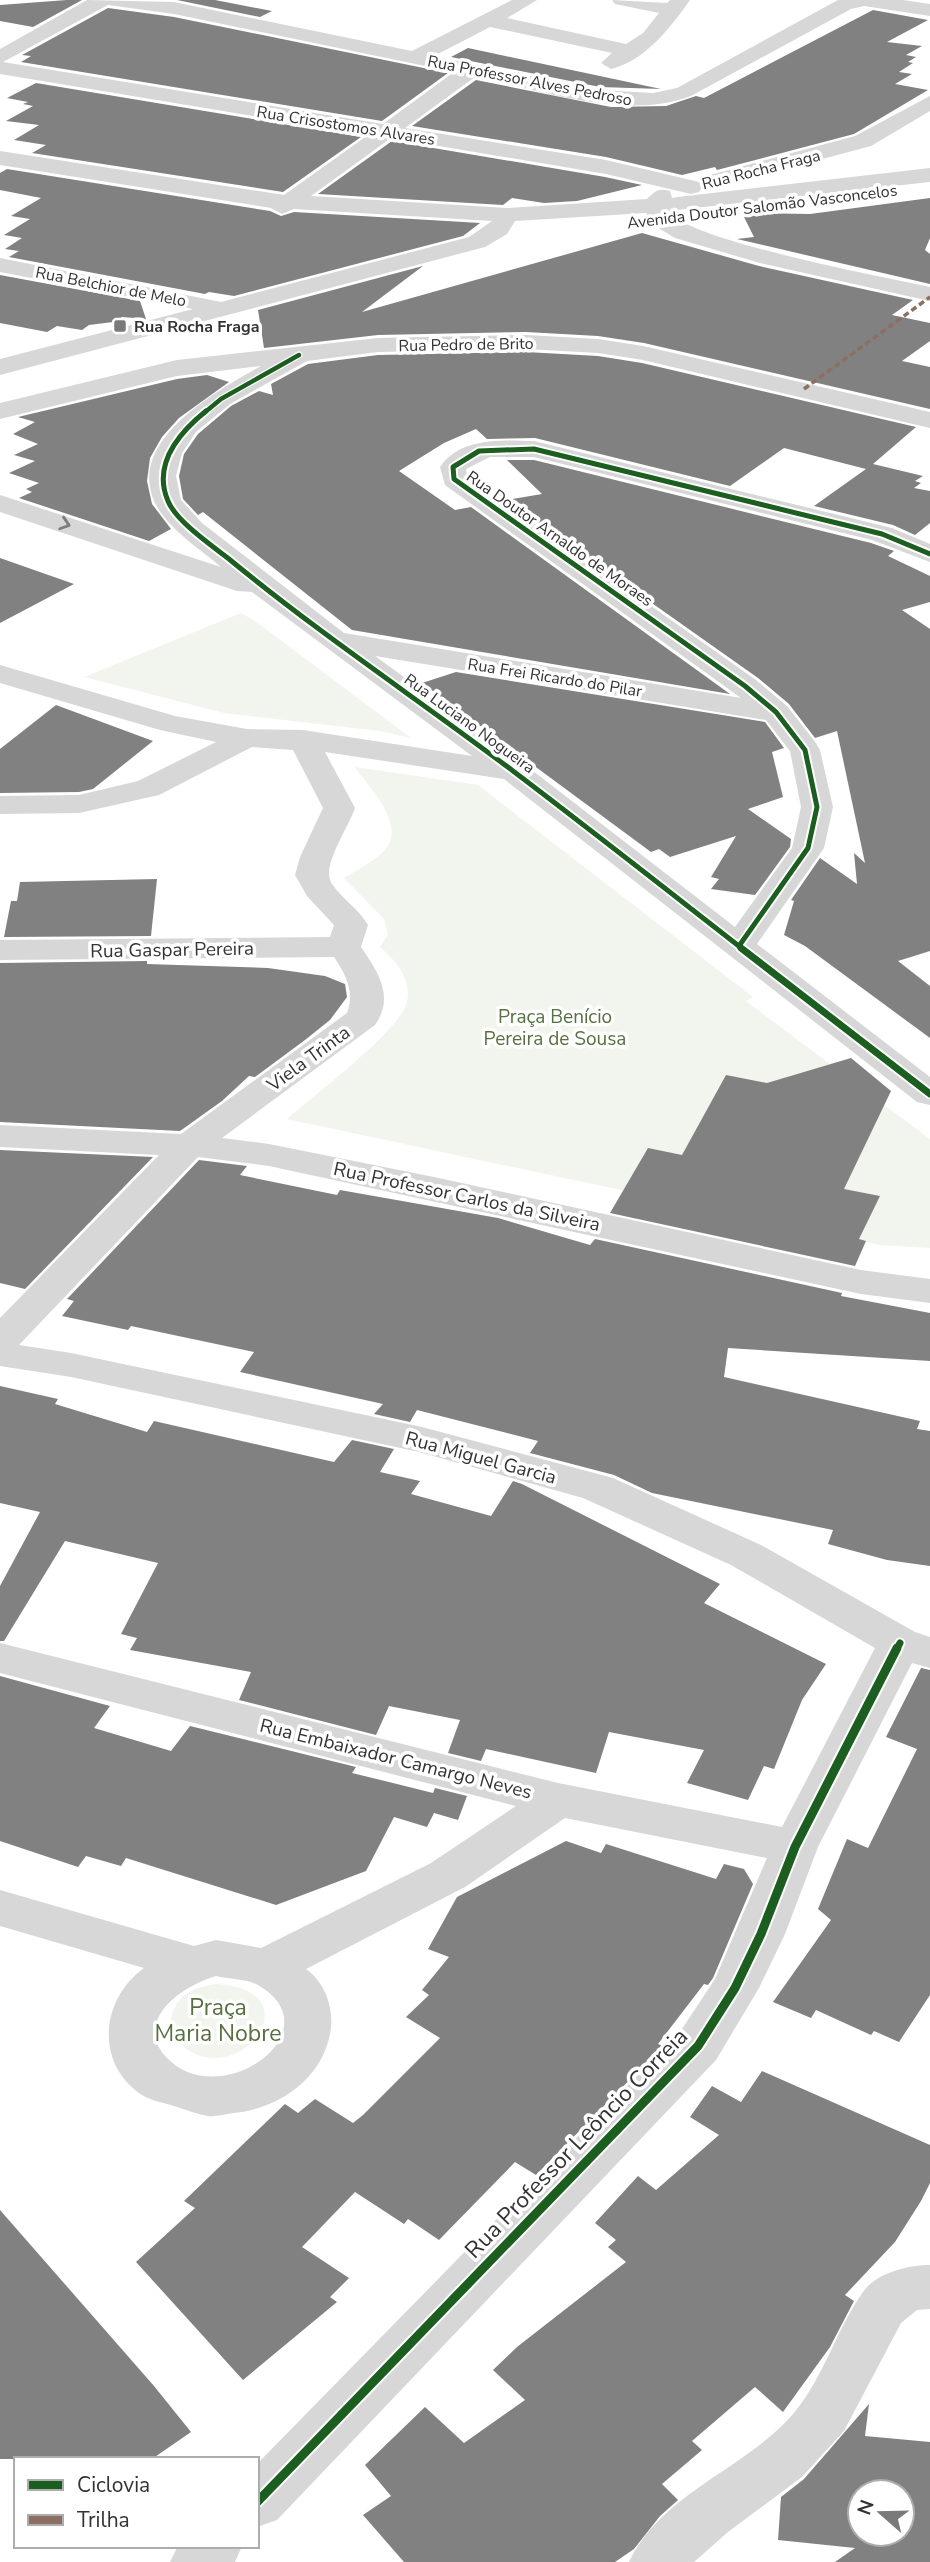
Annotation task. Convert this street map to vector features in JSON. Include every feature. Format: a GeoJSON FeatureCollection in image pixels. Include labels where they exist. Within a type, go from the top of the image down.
{"type":"FeatureCollection","features":[{"type":"Feature","properties":{"kind":"street"},"geometry":{"type":"LineString","coordinates":[[0,57],[102,0]]}},
{"type":"Feature","properties":{"kind":"street","name":"Rua Professor Alves Pedroso"},"geometry":{"type":"LineString","coordinates":[[111,0],[174,8],[471,71],[624,100],[669,99],[845,4],[864,0],[930,10]]}},
{"type":"Feature","properties":{"kind":"street"},"geometry":{"type":"LineString","coordinates":[[414,58],[527,0]]}},
{"type":"Feature","properties":{"kind":"street"},"geometry":{"type":"LineString","coordinates":[[622,0],[677,5]]}},
{"type":"Feature","properties":{"kind":"street"},"geometry":{"type":"LineString","coordinates":[[606,66],[650,37],[677,5]]}},
{"type":"Feature","properties":{"kind":"street"},"geometry":{"type":"LineString","coordinates":[[487,20],[632,51]]}},
{"type":"Feature","properties":{"kind":"street","name":"Rua Crisostomos Alvares"},"geometry":{"type":"LineString","coordinates":[[0,68],[606,167],[691,187]]}},
{"type":"Feature","properties":{"kind":"street"},"geometry":{"type":"LineString","coordinates":[[276,203],[386,132],[471,71]]}},
{"type":"Feature","properties":{"kind":"street","name":"Rua Rocha Fraga"},"geometry":{"type":"LineString","coordinates":[[665,214],[691,187],[863,141],[930,102]]}},
{"type":"Feature","properties":{"kind":"street","name":"Avenida Doutor Salomão Vasconcelos"},"geometry":{"type":"LineString","coordinates":[[0,158],[276,203],[346,218],[460,229],[584,212],[724,215],[930,185]]}},
{"type":"Feature","properties":{"kind":"street","name":"Avenida Doutor Salomão Vasconcelos"},"geometry":{"type":"LineString","coordinates":[[724,215],[930,175]]}},
{"type":"Feature","properties":{"kind":"street"},"geometry":{"type":"LineString","coordinates":[[665,214],[724,215],[760,256]]}},
{"type":"Feature","properties":{"kind":"street"},"geometry":{"type":"LineString","coordinates":[[665,214],[760,256],[930,294]]}},
{"type":"Feature","properties":{"kind":"street","name":"Avenida Doutor Salomão Vasconcelos"},"geometry":{"type":"LineString","coordinates":[[503,222],[665,214]]}},
{"type":"Feature","properties":{"kind":"street"},"geometry":{"type":"LineString","coordinates":[[0,367],[222,307],[460,229],[503,222]]}},
{"type":"Feature","properties":{"kind":"street","name":"Rua Belchior de Melo"},"geometry":{"type":"LineString","coordinates":[[0,265],[222,307]]}},
{"type":"Feature","properties":{"kind":"street","name":"Rua Pedro de Brito"},"geometry":{"type":"LineString","coordinates":[[0,411],[177,368],[378,345],[458,342],[598,346],[694,363],[930,420]]}},
{"type":"Feature","properties":{"kind":"street","name":"Rua Luciano Nogueira"},"geometry":{"type":"LineString","coordinates":[[299,355],[221,399],[187,427],[169,453],[163,477],[168,502],[191,529],[270,593],[513,771],[930,1094]]}},
{"type":"Feature","properties":{"kind":"street"},"geometry":{"type":"LineString","coordinates":[[0,384],[58,396]]}},
{"type":"Feature","properties":{"kind":"street","name":"Rua Doutor Arnaldo de Moraes"},"geometry":{"type":"LineString","coordinates":[[739,946],[808,848],[817,807],[805,750],[776,712],[745,686],[454,479],[453,467],[461,457],[508,448],[534,449],[882,534],[930,554]]}},
{"type":"Feature","properties":{"kind":"street"},"geometry":{"type":"LineString","coordinates":[[0,503],[270,593]]}},
{"type":"Feature","properties":{"kind":"street","name":"Rua Frei Ricardo do Pilar"},"geometry":{"type":"LineString","coordinates":[[334,641],[776,712]]}},
{"type":"Feature","properties":{"kind":"street"},"geometry":{"type":"LineString","coordinates":[[0,674],[171,724],[247,738],[303,739],[513,771]]}},
{"type":"Feature","properties":{"kind":"street"},"geometry":{"type":"LineString","coordinates":[[0,805],[79,804],[148,788],[247,738]]}},
{"type":"Feature","properties":{"kind":"street"},"geometry":{"type":"LineString","coordinates":[[303,739],[339,807],[331,833],[314,858],[310,870],[313,882],[346,915],[351,925],[344,947]]}},
{"type":"Feature","properties":{"kind":"street","name":"Rua Gaspar Pereira"},"geometry":{"type":"LineString","coordinates":[[0,950],[344,947]]}},
{"type":"Feature","properties":{"kind":"street","name":"Viela Trinta"},"geometry":{"type":"LineString","coordinates":[[0,1341],[189,1145],[363,1018],[370,1002],[366,981],[344,947]]}},
{"type":"Feature","properties":{"kind":"street","name":"Rua Professor Carlos da Silveira"},"geometry":{"type":"LineString","coordinates":[[0,1136],[189,1145],[269,1156],[409,1183],[861,1282],[930,1291]]}},
{"type":"Feature","properties":{"kind":"street","name":"Rua Miguel Garcia"},"geometry":{"type":"LineString","coordinates":[[0,1354],[71,1365],[422,1440],[597,1488],[746,1555],[915,1648]]}},
{"type":"Feature","properties":{"kind":"street","name":"Rua Professor Leôncio Correia"},"geometry":{"type":"LineString","coordinates":[[259,2500],[698,2046],[735,1988],[751,1956],[795,1847],[915,1648]]}},
{"type":"Feature","properties":{"kind":"street","name":"Rua Embaixador Camargo Neves"},"geometry":{"type":"LineString","coordinates":[[0,1658],[558,1800],[795,1847]]}},
{"type":"Feature","properties":{"kind":"street"},"geometry":{"type":"LineString","coordinates":[[268,1966],[449,1875],[558,1800]]}},
{"type":"Feature","properties":{"kind":"street"},"geometry":{"type":"LineString","coordinates":[[0,1908],[190,1963]]}},
{"type":"Feature","properties":{"kind":"street"},"geometry":{"type":"LineString","coordinates":[[216,1958],[243,1959],[268,1966],[291,1980],[305,1999],[311,2022],[307,2045],[293,2066],[270,2083],[242,2094],[211,2097],[182,2092],[157,2079],[139,2061],[131,2039],[132,2015],[144,1993],[164,1976],[190,1963],[216,1958]]}},
{"type":"Feature","properties":{"kind":"street"},"geometry":{"type":"LineString","coordinates":[[658,2562],[677,2540],[799,2445],[824,2416],[882,2307],[894,2295],[909,2287],[930,2287]]}},
{"type":"Feature","properties":{"kind":"street"},"geometry":{"type":"LineString","coordinates":[[199,2562],[212,2548]]}},
{"type":"Feature","properties":{"kind":"green space"},"geometry":{"type":"Polygon","coordinates":[[[241,613],[411,738],[380,731],[224,713],[84,677],[241,613]]]}},
{"type":"Feature","properties":{"kind":"green space","name":"Praça Benício Pereira de Sousa"},"geometry":{"type":"Polygon","coordinates":[[[355,767],[478,785],[753,997],[746,1001],[930,1139],[930,1248],[880,1245],[287,1119],[390,1029],[407,1002],[405,978],[397,964],[380,947],[388,935],[384,919],[344,878],[381,854],[391,840],[389,817],[355,767]]]}},
{"type":"Feature","properties":{"kind":"green space","name":"Praça Maria Nobre"},"geometry":{"type":"Polygon","coordinates":[[[216,1984],[246,1990],[261,2003],[265,2019],[258,2035],[244,2049],[225,2057],[203,2057],[176,2040],[171,2020],[180,1999],[186,1994],[216,1984]]]}},
{"type":"Feature","properties":{"kind":"building"},"geometry":{"type":"Polygon","coordinates":[[[82,0],[33,27],[0,21],[0,5],[82,0]]]}},
{"type":"Feature","properties":{"kind":"building"},"geometry":{"type":"Polygon","coordinates":[[[177,0],[215,0],[272,11],[260,17],[177,0]]]}},
{"type":"Feature","properties":{"kind":"building"},"geometry":{"type":"Polygon","coordinates":[[[108,8],[174,17],[448,73],[382,121],[21,62],[31,56],[22,55],[108,8]]]}},
{"type":"Feature","properties":{"kind":"building"},"geometry":{"type":"Polygon","coordinates":[[[873,10],[928,20],[887,42],[922,46],[906,55],[916,57],[908,62],[913,63],[899,72],[912,74],[895,84],[928,90],[854,134],[717,170],[715,167],[682,175],[606,157],[412,126],[476,80],[611,107],[666,106],[696,96],[704,98],[873,10]]]}},
{"type":"Feature","properties":{"kind":"building"},"geometry":{"type":"Polygon","coordinates":[[[468,48],[661,89],[600,87],[451,57],[468,48]]]}},
{"type":"Feature","properties":{"kind":"building"},"geometry":{"type":"Polygon","coordinates":[[[36,83],[361,137],[283,192],[32,153],[46,145],[14,140],[39,125],[6,121],[33,106],[23,104],[28,102],[7,98],[36,83]]]}},
{"type":"Feature","properties":{"kind":"building"},"geometry":{"type":"Polygon","coordinates":[[[392,141],[642,185],[577,201],[544,203],[512,198],[503,205],[318,194],[392,141]]]}},
{"type":"Feature","properties":{"kind":"building"},"geometry":{"type":"Polygon","coordinates":[[[7,169],[270,211],[281,216],[294,212],[480,223],[463,236],[234,296],[209,292],[205,294],[9,257],[19,251],[5,249],[22,238],[4,235],[30,219],[11,216],[41,198],[0,190],[0,173],[7,169]]]}},
{"type":"Feature","properties":{"kind":"building"},"geometry":{"type":"Polygon","coordinates":[[[930,198],[930,238],[925,250],[930,254],[930,284],[737,239],[754,237],[742,213],[810,214],[930,198]]]}},
{"type":"Feature","properties":{"kind":"building"},"geometry":{"type":"Polygon","coordinates":[[[642,233],[759,266],[913,300],[892,315],[930,323],[930,341],[902,361],[930,367],[930,409],[644,343],[598,336],[526,332],[378,335],[264,348],[258,310],[423,266],[362,312],[642,233]]]}},
{"type":"Feature","properties":{"kind":"building"},"geometry":{"type":"Polygon","coordinates":[[[0,275],[140,301],[146,319],[122,317],[113,322],[89,325],[82,330],[57,326],[47,332],[0,323],[0,275]]]}},
{"type":"Feature","properties":{"kind":"building"},"geometry":{"type":"Polygon","coordinates":[[[526,352],[598,356],[642,363],[916,427],[873,464],[923,476],[915,481],[921,483],[914,488],[930,491],[930,523],[915,535],[893,525],[814,506],[866,469],[784,448],[730,486],[535,438],[487,439],[476,429],[444,443],[399,471],[455,510],[471,507],[730,694],[352,630],[203,512],[198,515],[183,499],[179,476],[184,454],[198,434],[231,406],[259,391],[273,395],[271,384],[308,364],[378,355],[526,352]]]}},
{"type":"Feature","properties":{"kind":"building"},"geometry":{"type":"Polygon","coordinates":[[[207,375],[229,382],[179,418],[162,437],[150,458],[147,481],[152,504],[171,529],[149,541],[19,498],[32,492],[26,489],[39,483],[9,473],[35,461],[14,455],[38,444],[13,434],[35,422],[18,417],[177,379],[207,375]]]}},
{"type":"Feature","properties":{"kind":"building"},"geometry":{"type":"Polygon","coordinates":[[[507,460],[534,460],[871,543],[894,551],[888,556],[930,576],[930,602],[902,610],[930,629],[930,951],[898,961],[930,986],[930,1038],[805,946],[784,935],[794,901],[791,900],[820,858],[857,884],[854,853],[865,863],[837,731],[815,738],[789,704],[758,678],[506,500],[542,494],[507,460]]]}},
{"type":"Feature","properties":{"kind":"building"},"geometry":{"type":"Polygon","coordinates":[[[0,558],[74,584],[0,623],[0,558]]]}},
{"type":"Feature","properties":{"kind":"building"},"geometry":{"type":"Polygon","coordinates":[[[456,672],[765,722],[784,748],[772,752],[783,797],[748,809],[791,839],[790,847],[755,895],[711,889],[719,879],[711,877],[736,836],[670,857],[659,849],[651,852],[422,683],[456,672]]]}},
{"type":"Feature","properties":{"kind":"building"},"geometry":{"type":"Polygon","coordinates":[[[56,705],[153,741],[93,789],[79,792],[0,793],[0,749],[56,705]]]}},
{"type":"Feature","properties":{"kind":"building"},"geometry":{"type":"Polygon","coordinates":[[[157,879],[151,936],[4,937],[11,901],[17,901],[20,882],[157,879]]]}},
{"type":"Feature","properties":{"kind":"building"},"geometry":{"type":"Polygon","coordinates":[[[147,961],[147,964],[268,968],[325,976],[345,984],[347,997],[330,1020],[255,1077],[249,1076],[222,1101],[180,1131],[0,1122],[0,963],[147,961]]]}},
{"type":"Feature","properties":{"kind":"building"},"geometry":{"type":"Polygon","coordinates":[[[851,1058],[891,1091],[844,1189],[880,1196],[859,1239],[866,1241],[855,1266],[610,1213],[648,1148],[682,1155],[726,1075],[767,1083],[851,1058]]]}},
{"type":"Feature","properties":{"kind":"building"},"geometry":{"type":"Polygon","coordinates":[[[0,1150],[153,1157],[25,1289],[0,1283],[0,1150]]]}},
{"type":"Feature","properties":{"kind":"building"},"geometry":{"type":"Polygon","coordinates":[[[199,1160],[247,1166],[240,1175],[337,1195],[340,1190],[498,1218],[590,1245],[595,1239],[842,1293],[841,1296],[930,1313],[930,1361],[728,1348],[724,1377],[920,1421],[917,1429],[930,1431],[930,1566],[887,1560],[828,1544],[833,1530],[652,1493],[614,1475],[530,1453],[538,1441],[417,1410],[410,1422],[374,1414],[383,1404],[240,1372],[254,1352],[131,1326],[128,1330],[62,1316],[74,1301],[67,1299],[199,1160]]]}},
{"type":"Feature","properties":{"kind":"building"},"geometry":{"type":"Polygon","coordinates":[[[0,1386],[58,1399],[55,1404],[147,1432],[154,1421],[334,1462],[352,1440],[394,1449],[380,1472],[420,1481],[411,1494],[491,1516],[513,1481],[522,1484],[720,1584],[704,1603],[826,1664],[802,1700],[774,1769],[764,1766],[748,1800],[687,1783],[704,1750],[609,1732],[596,1773],[486,1749],[481,1761],[448,1753],[460,1720],[389,1706],[376,1735],[239,1700],[251,1672],[130,1650],[137,1638],[121,1634],[158,1563],[65,1541],[4,1641],[0,1641],[0,1586],[40,1512],[0,1503],[0,1386]]]}},
{"type":"Feature","properties":{"kind":"building"},"geometry":{"type":"Polygon","coordinates":[[[921,1668],[930,1670],[930,1995],[899,2042],[874,2031],[871,2035],[816,2010],[811,2018],[773,2002],[831,1920],[818,1909],[847,1839],[868,1848],[917,1749],[886,1737],[921,1668]]]}},
{"type":"Feature","properties":{"kind":"building"},"geometry":{"type":"Polygon","coordinates":[[[0,1676],[110,1706],[94,1728],[171,1751],[190,1726],[356,1767],[352,1773],[433,1793],[435,1788],[467,1796],[458,1820],[434,1813],[427,1827],[394,1817],[366,1871],[276,1905],[126,1858],[121,1866],[86,1856],[78,1867],[0,1841],[0,1676]]]}},
{"type":"Feature","properties":{"kind":"building"},"geometry":{"type":"Polygon","coordinates":[[[566,1841],[601,1853],[606,1844],[716,1879],[724,1864],[744,1869],[753,1884],[713,1978],[708,1985],[704,1984],[658,2044],[663,2046],[536,2175],[515,2162],[439,2240],[408,2219],[404,2224],[355,2192],[302,2247],[349,2278],[330,2297],[337,2302],[243,2380],[136,2262],[195,2208],[184,2201],[285,2104],[298,2113],[315,2099],[353,2123],[363,2115],[440,2038],[406,2017],[429,1995],[422,1990],[449,1957],[428,1949],[457,1897],[566,1841]]]}},
{"type":"Feature","properties":{"kind":"building"},"geometry":{"type":"Polygon","coordinates":[[[762,2071],[930,2145],[930,2183],[921,2201],[895,2242],[845,2295],[854,2301],[830,2347],[783,2412],[755,2387],[692,2441],[702,2450],[662,2484],[678,2500],[660,2516],[634,2549],[615,2562],[404,2562],[363,2515],[391,2496],[365,2465],[425,2407],[464,2443],[525,2400],[493,2370],[517,2347],[626,2262],[608,2247],[616,2240],[595,2223],[638,2176],[656,2190],[719,2135],[690,2117],[712,2086],[741,2102],[762,2071]]]}},
{"type":"Feature","properties":{"kind":"building"},"geometry":{"type":"Polygon","coordinates":[[[0,2210],[191,2432],[155,2457],[0,2459],[0,2210]]]}},
{"type":"Feature","properties":{"kind":"building"},"geometry":{"type":"Polygon","coordinates":[[[869,2404],[865,2436],[930,2442],[930,2562],[835,2562],[855,2548],[916,2548],[916,2478],[846,2478],[846,2547],[778,2540],[781,2497],[804,2479],[869,2404]]]}},
{"type":"Feature","properties":{"kind":"marked path"},"geometry":{"type":"LineString","coordinates":[[804,389],[930,297]]}},
{"type":"Feature","properties":{"kind":"cycle path"},"geometry":{"type":"LineString","coordinates":[[299,355],[221,399],[187,427],[169,453],[163,476],[168,502],[192,529],[270,593],[513,771],[930,1094]]}},
{"type":"Feature","properties":{"kind":"cycle path"},"geometry":{"type":"LineString","coordinates":[[739,946],[808,848],[817,807],[805,750],[776,712],[745,686],[454,479],[453,467],[469,454],[479,451],[501,448],[534,449],[882,534],[930,554]]}},
{"type":"Feature","properties":{"kind":"cycle path"},"geometry":{"type":"LineString","coordinates":[[259,2500],[698,2046],[735,1988],[761,1934],[795,1847],[900,1643]]}},
{"type":"Feature","properties":{"kind":"place","name":"Rua Rocha Fraga"},"geometry":{"type":"Point","coordinates":[120,326]}}]}
